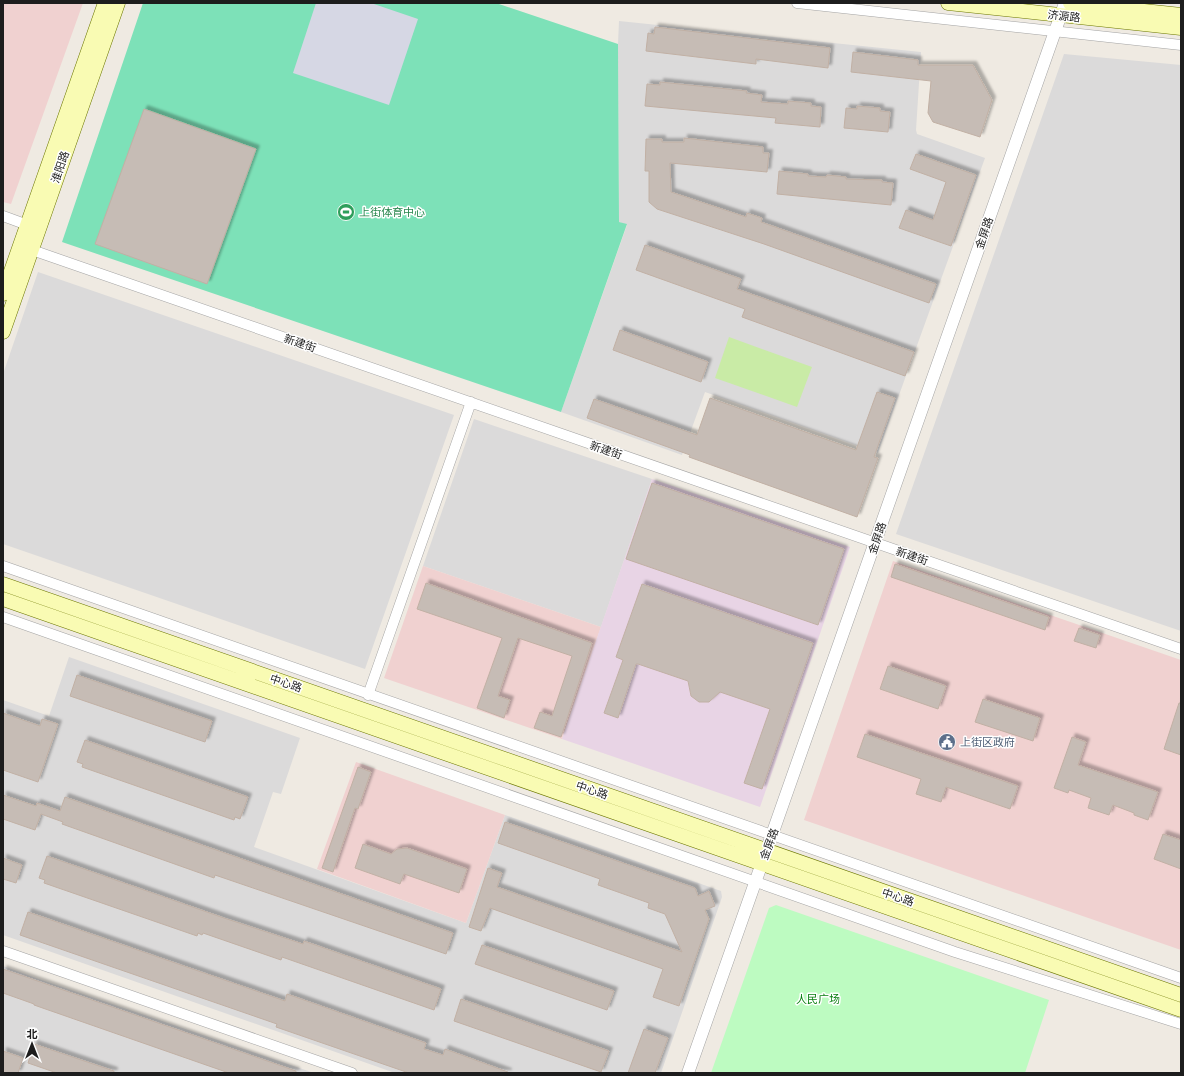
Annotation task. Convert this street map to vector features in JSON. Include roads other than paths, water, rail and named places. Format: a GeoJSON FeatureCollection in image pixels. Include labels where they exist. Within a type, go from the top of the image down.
{"type":"FeatureCollection","features":[{"type":"Feature","properties":{"kind":"main road","name":"淮阳路"},"geometry":{"type":"LineString","coordinates":[[3,332],[32,250],[33,227],[105,3]]}},
{"type":"Feature","properties":{"kind":"main road","name":"淮阳路"},"geometry":{"type":"LineString","coordinates":[[3,294],[33,227],[118,3]]}},
{"type":"Feature","properties":{"kind":"main road","name":"济源路"},"geometry":{"type":"LineString","coordinates":[[948,3],[1062,9],[1181,28]]}},
{"type":"Feature","properties":{"kind":"main road","name":"济源路"},"geometry":{"type":"LineString","coordinates":[[1070,3],[1181,15]]}},
{"type":"Feature","properties":{"kind":"main road","name":"中心路"},"geometry":{"type":"LineString","coordinates":[[3,584],[1181,995]]}},
{"type":"Feature","properties":{"kind":"main road","name":"中心路"},"geometry":{"type":"LineString","coordinates":[[3,599],[1181,1010]]}},
{"type":"Feature","properties":{"kind":"street"},"geometry":{"type":"LineString","coordinates":[[798,3],[1181,45]]}},
{"type":"Feature","properties":{"kind":"street","name":"金屏路"},"geometry":{"type":"LineString","coordinates":[[688,1073],[876,543],[1062,9]]}},
{"type":"Feature","properties":{"kind":"street"},"geometry":{"type":"LineString","coordinates":[[3,216],[33,227]]}},
{"type":"Feature","properties":{"kind":"street","name":"新建街"},"geometry":{"type":"LineString","coordinates":[[32,250],[1181,649]]}},
{"type":"Feature","properties":{"kind":"street"},"geometry":{"type":"LineString","coordinates":[[368,695],[470,402]]}},
{"type":"Feature","properties":{"kind":"street"},"geometry":{"type":"LineString","coordinates":[[3,566],[368,695],[1181,978]]}},
{"type":"Feature","properties":{"kind":"street"},"geometry":{"type":"LineString","coordinates":[[3,617],[955,952],[1181,1024]]}},
{"type":"Feature","properties":{"kind":"street"},"geometry":{"type":"LineString","coordinates":[[3,951],[352,1073]]}},
{"type":"Feature","properties":{"kind":"place","name":"上街体育中心"},"geometry":{"type":"Point","coordinates":[346,212]}},
{"type":"Feature","properties":{"kind":"place","name":"上街区政府"},"geometry":{"type":"Point","coordinates":[947,742]}},
{"type":"Feature","properties":{"kind":"park label","name":"人民广场"},"geometry":{"type":"Point","coordinates":[818,999]}}]}
